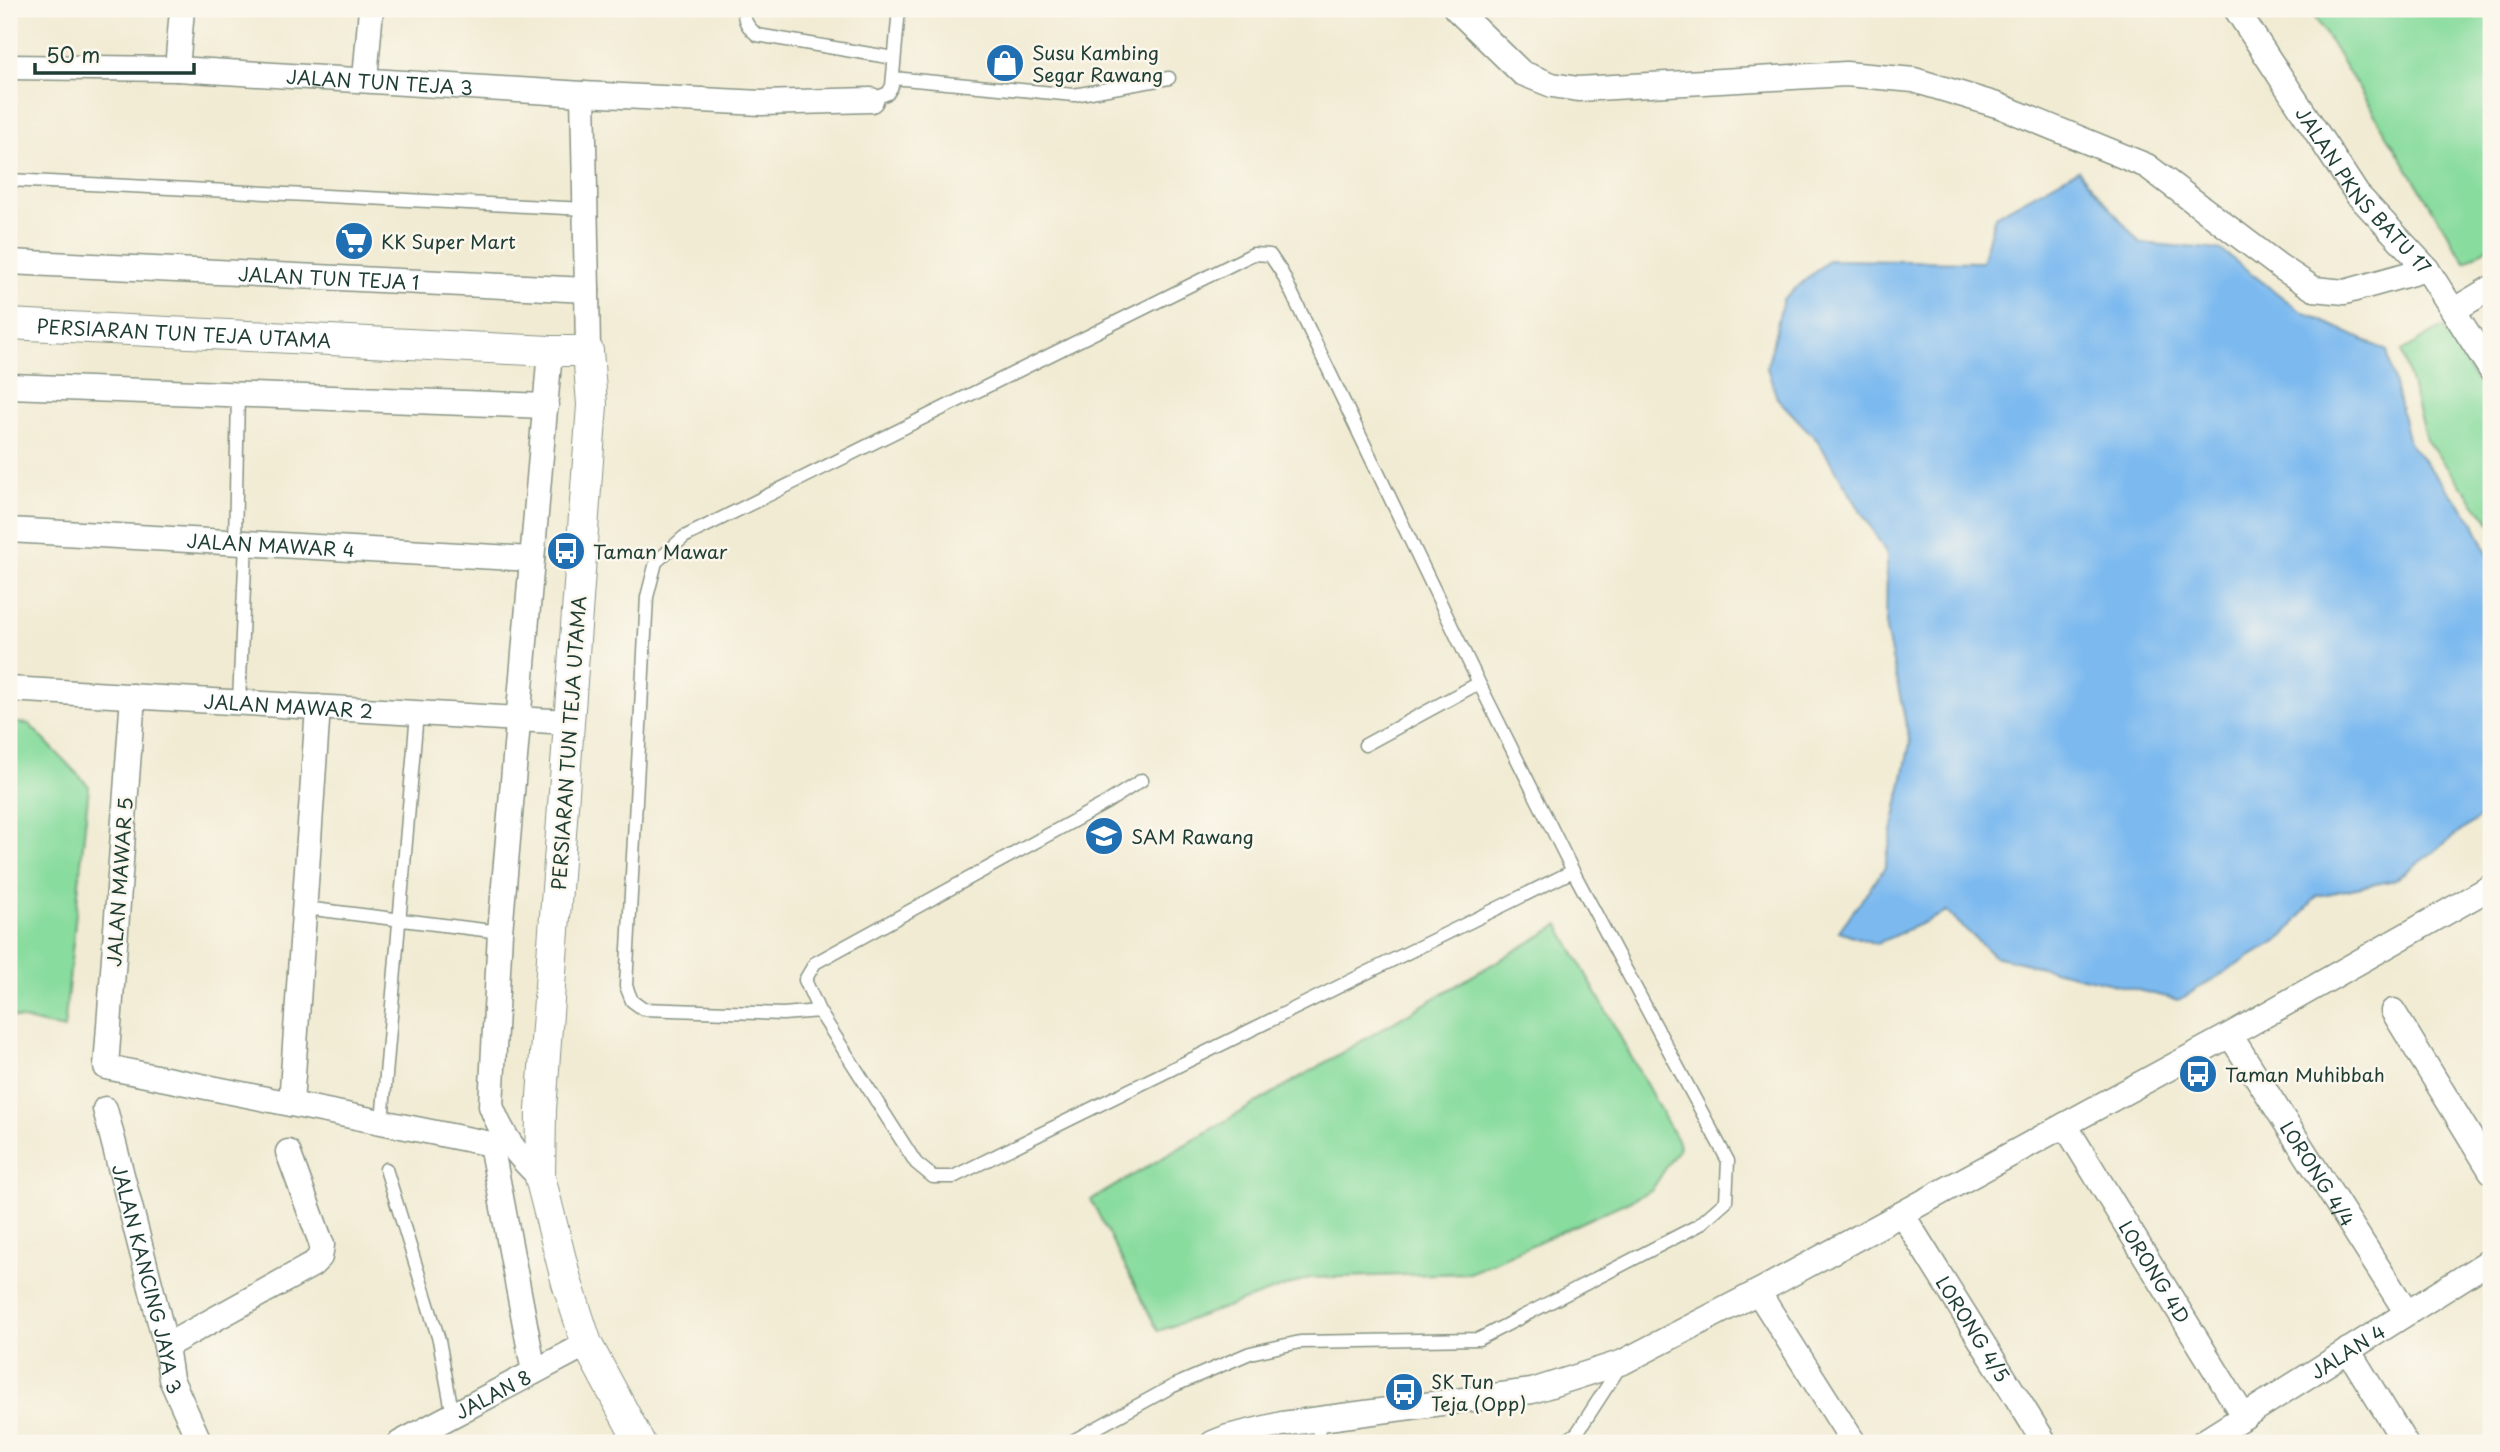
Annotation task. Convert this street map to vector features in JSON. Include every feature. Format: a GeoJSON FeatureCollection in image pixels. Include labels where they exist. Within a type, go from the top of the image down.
{"type":"FeatureCollection","features":[{"type":"Feature","properties":{"kind":"street"},"geometry":{"type":"LineString","coordinates":[[177,69],[182,9]]}},
{"type":"Feature","properties":{"kind":"street"},"geometry":{"type":"LineString","coordinates":[[365,79],[371,9]]}},
{"type":"Feature","properties":{"kind":"street"},"geometry":{"type":"LineString","coordinates":[[1456,9],[1522,73],[1552,85],[1578,89],[1846,74],[1914,80],[2000,106],[2147,166],[2279,266],[2314,289],[2345,292],[2427,269]]}},
{"type":"Feature","properties":{"kind":"street","name":"JALAN PKNS BATU 17"},"geometry":{"type":"LineString","coordinates":[[2236,9],[2357,194],[2427,269],[2491,370]]}},
{"type":"Feature","properties":{"kind":"street","name":"JALAN TUN TEJA 3"},"geometry":{"type":"LineString","coordinates":[[9,67],[177,69],[761,103],[871,100]]}},
{"type":"Feature","properties":{"kind":"street"},"geometry":{"type":"LineString","coordinates":[[583,94],[589,351]]}},
{"type":"Feature","properties":{"kind":"street","name":"JALAN TUN TEJA 1"},"geometry":{"type":"LineString","coordinates":[[9,262],[587,290]]}},
{"type":"Feature","properties":{"kind":"street"},"geometry":{"type":"LineString","coordinates":[[2454,310],[2491,288]]}},
{"type":"Feature","properties":{"kind":"street","name":"PERSIARAN TUN TEJA UTAMA"},"geometry":{"type":"LineString","coordinates":[[9,324],[589,351],[592,405],[541,1110],[540,1177],[567,1283],[587,1344],[640,1443]]}},
{"type":"Feature","properties":{"kind":"street"},"geometry":{"type":"LineString","coordinates":[[534,1372],[491,1106],[500,932],[550,351]]}},
{"type":"Feature","properties":{"kind":"street"},"geometry":{"type":"LineString","coordinates":[[9,386],[545,406]]}},
{"type":"Feature","properties":{"kind":"street","name":"JALAN MAWAR 4"},"geometry":{"type":"LineString","coordinates":[[9,530],[532,559]]}},
{"type":"Feature","properties":{"kind":"street","name":"JALAN MAWAR 2"},"geometry":{"type":"LineString","coordinates":[[9,689],[569,722]]}},
{"type":"Feature","properties":{"kind":"street","name":"JALAN MAWAR 5"},"geometry":{"type":"LineString","coordinates":[[133,696],[106,1067],[291,1104]]}},
{"type":"Feature","properties":{"kind":"street"},"geometry":{"type":"LineString","coordinates":[[318,707],[291,1104],[382,1122],[496,1137],[540,1177]]}},
{"type":"Feature","properties":{"kind":"street"},"geometry":{"type":"LineString","coordinates":[[1213,1443],[1254,1430],[1318,1432],[1532,1391],[1623,1362],[1758,1292],[2230,1035],[2491,887]]}},
{"type":"Feature","properties":{"kind":"street"},"geometry":{"type":"LineString","coordinates":[[2393,1011],[2491,1171]]}},
{"type":"Feature","properties":{"kind":"street","name":"LORONG 4/4"},"geometry":{"type":"LineString","coordinates":[[2230,1035],[2407,1313]]}},
{"type":"Feature","properties":{"kind":"street","name":"JALAN KANCING JAYA 3"},"geometry":{"type":"LineString","coordinates":[[105,1109],[166,1346],[171,1379],[200,1443]]}},
{"type":"Feature","properties":{"kind":"street","name":"LORONG 4D"},"geometry":{"type":"LineString","coordinates":[[2065,1125],[2244,1417]]}},
{"type":"Feature","properties":{"kind":"street"},"geometry":{"type":"LineString","coordinates":[[166,1346],[312,1265],[320,1257],[322,1245],[288,1152]]}},
{"type":"Feature","properties":{"kind":"street","name":"LORONG 4/5"},"geometry":{"type":"LineString","coordinates":[[1902,1214],[2045,1443]]}},
{"type":"Feature","properties":{"kind":"street","name":"JALAN 4"},"geometry":{"type":"LineString","coordinates":[[2202,1443],[2491,1260]]}},
{"type":"Feature","properties":{"kind":"street"},"geometry":{"type":"LineString","coordinates":[[1758,1292],[1854,1443]]}},
{"type":"Feature","properties":{"kind":"street","name":"JALAN 8"},"geometry":{"type":"LineString","coordinates":[[406,1442],[587,1344]]}},
{"type":"Feature","properties":{"kind":"street"},"geometry":{"type":"LineString","coordinates":[[2348,1350],[2404,1443]]}},
{"type":"Feature","properties":{"kind":"lane"},"geometry":{"type":"LineString","coordinates":[[744,9],[743,18],[757,35],[894,58]]}},
{"type":"Feature","properties":{"kind":"lane"},"geometry":{"type":"LineString","coordinates":[[871,100],[888,93],[893,78],[899,9]]}},
{"type":"Feature","properties":{"kind":"lane"},"geometry":{"type":"LineString","coordinates":[[893,78],[1074,94],[1169,78]]}},
{"type":"Feature","properties":{"kind":"lane"},"geometry":{"type":"LineString","coordinates":[[9,180],[586,209]]}},
{"type":"Feature","properties":{"kind":"lane"},"geometry":{"type":"LineString","coordinates":[[819,1011],[783,1014],[643,1009],[632,1001],[626,986],[647,597],[656,562],[684,537],[733,512],[1253,254],[1270,255],[1282,272],[1479,683],[1573,871],[1728,1161],[1726,1200],[1699,1225],[1479,1339],[1300,1342],[1250,1353],[1173,1386],[1069,1443]]}},
{"type":"Feature","properties":{"kind":"lane"},"geometry":{"type":"LineString","coordinates":[[238,395],[241,543],[239,702]]}},
{"type":"Feature","properties":{"kind":"lane"},"geometry":{"type":"LineString","coordinates":[[1365,745],[1479,683]]}},
{"type":"Feature","properties":{"kind":"lane"},"geometry":{"type":"LineString","coordinates":[[382,1122],[417,713]]}},
{"type":"Feature","properties":{"kind":"lane"},"geometry":{"type":"LineString","coordinates":[[1142,780],[1106,803],[815,963],[805,980],[819,1011],[916,1163],[933,1177],[953,1177],[1573,871]]}},
{"type":"Feature","properties":{"kind":"lane"},"geometry":{"type":"LineString","coordinates":[[305,908],[500,932]]}},
{"type":"Feature","properties":{"kind":"lane"},"geometry":{"type":"LineString","coordinates":[[386,1169],[439,1340],[453,1416]]}},
{"type":"Feature","properties":{"kind":"lane"},"geometry":{"type":"LineString","coordinates":[[1563,1443],[1579,1438],[1623,1362]]}},
{"type":"Feature","properties":{"kind":"green space"},"geometry":{"type":"Polygon","coordinates":[[[2310,9],[2491,9],[2491,245],[2465,262],[2310,9]]]}},
{"type":"Feature","properties":{"kind":"green space"},"geometry":{"type":"Polygon","coordinates":[[[2443,327],[2491,405],[2491,524],[2426,440],[2402,351],[2443,327]]]}},
{"type":"Feature","properties":{"kind":"green space"},"geometry":{"type":"Polygon","coordinates":[[[9,722],[29,724],[89,786],[64,1029],[9,1016],[9,722]]]}},
{"type":"Feature","properties":{"kind":"green space"},"geometry":{"type":"Polygon","coordinates":[[[1559,925],[1680,1146],[1651,1191],[1470,1273],[1309,1278],[1158,1331],[1091,1200],[1559,925]]]}},
{"type":"Feature","properties":{"kind":"water"},"geometry":{"type":"Polygon","coordinates":[[[2078,170],[2140,243],[2221,250],[2299,310],[2387,351],[2409,443],[2472,519],[2491,561],[2491,809],[2395,880],[2317,896],[2283,937],[2179,1000],[1994,956],[1947,912],[1876,944],[1839,931],[1885,867],[1910,743],[1886,630],[1887,554],[1818,441],[1777,398],[1767,368],[1783,299],[1829,260],[1982,262],[1995,216],[2078,170]]]}},
{"type":"Feature","properties":{"kind":"place","name":"Susu Kambing Segar Rawang"},"geometry":{"type":"Point","coordinates":[1005,63]}},
{"type":"Feature","properties":{"kind":"place","name":"KK Super Mart"},"geometry":{"type":"Point","coordinates":[354,241]}},
{"type":"Feature","properties":{"kind":"place","name":"Taman Mawar"},"geometry":{"type":"Point","coordinates":[566,551]}},
{"type":"Feature","properties":{"kind":"place","name":"SAM Rawang"},"geometry":{"type":"Point","coordinates":[1104,836]}},
{"type":"Feature","properties":{"kind":"place","name":"Taman Muhibbah"},"geometry":{"type":"Point","coordinates":[2198,1074]}},
{"type":"Feature","properties":{"kind":"place","name":"SK Tun Teja (Opp)"},"geometry":{"type":"Point","coordinates":[1404,1392]}}]}
